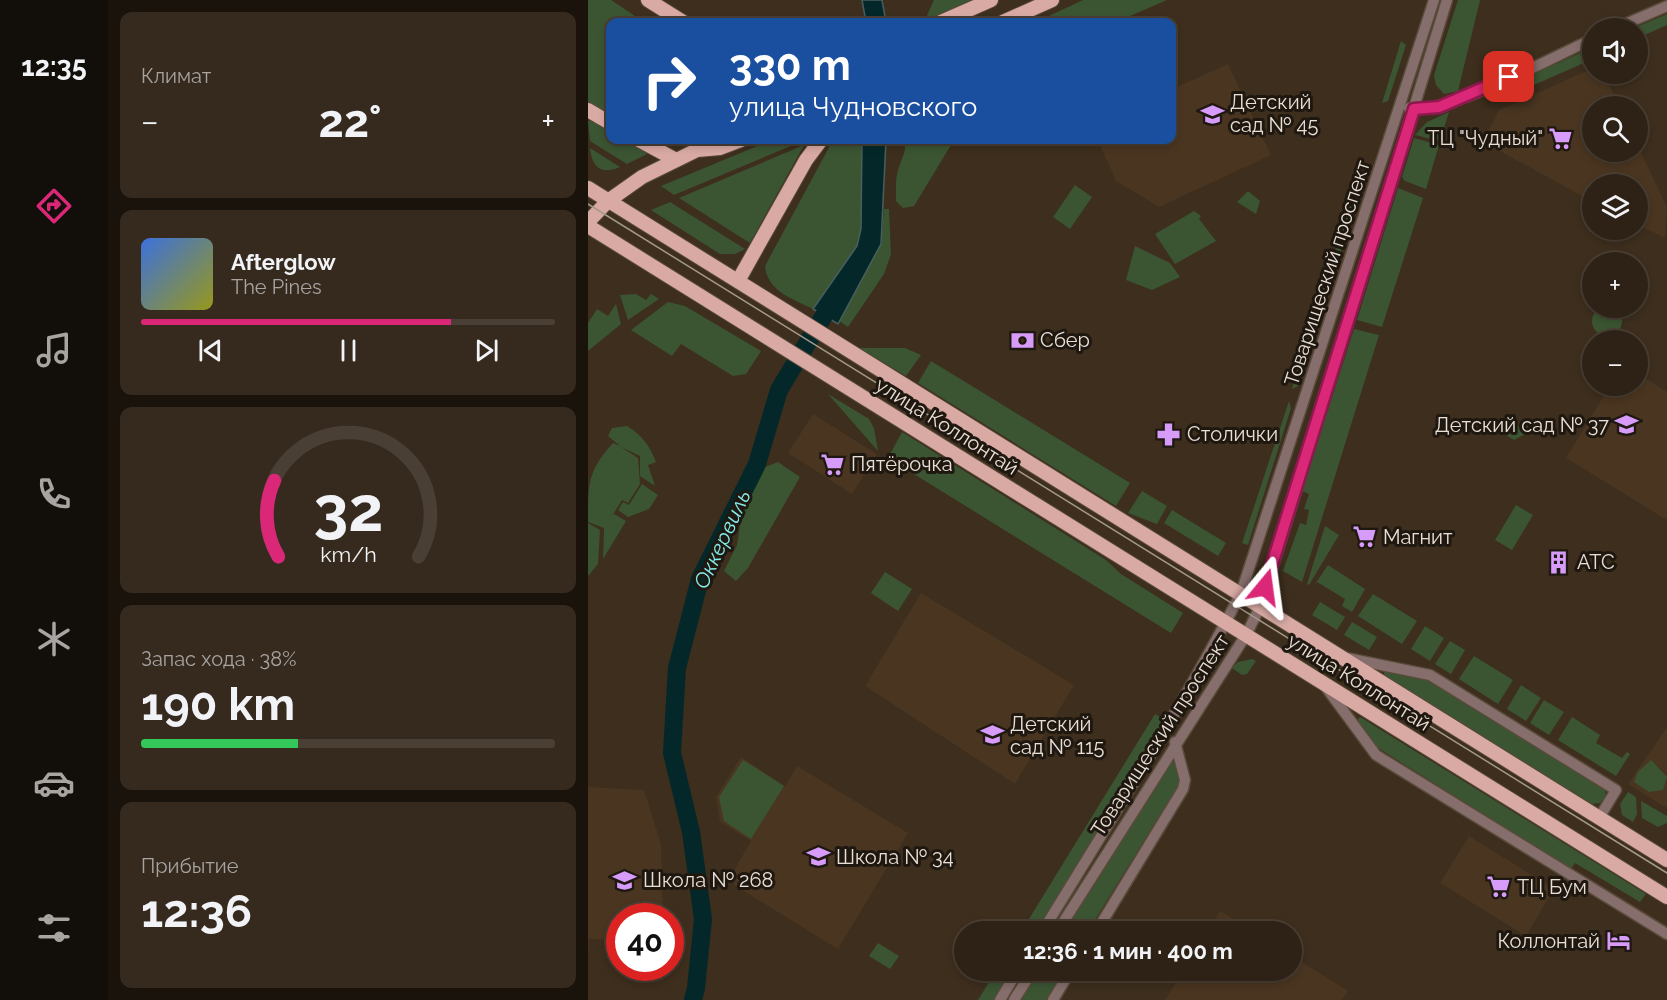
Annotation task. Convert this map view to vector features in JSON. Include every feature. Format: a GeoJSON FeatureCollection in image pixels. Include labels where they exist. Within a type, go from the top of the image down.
{"type":"FeatureCollection","features":[{"type":"Feature","properties":{"kind":"main road"},"geometry":{"type":"LineString","coordinates":[[648,0],[677,18]]}},
{"type":"Feature","properties":{"kind":"main road"},"geometry":{"type":"LineString","coordinates":[[950,18],[991,0]]}},
{"type":"Feature","properties":{"kind":"main road"},"geometry":{"type":"LineString","coordinates":[[1012,18],[1052,0]]}},
{"type":"Feature","properties":{"kind":"main road"},"geometry":{"type":"LineString","coordinates":[[588,110],[606,121]]}},
{"type":"Feature","properties":{"kind":"main road"},"geometry":{"type":"LineString","coordinates":[[646,144],[675,160]]}},
{"type":"Feature","properties":{"kind":"main road"},"geometry":{"type":"LineString","coordinates":[[588,224],[608,201],[642,177],[702,145],[720,148],[730,144]]}},
{"type":"Feature","properties":{"kind":"main road"},"geometry":{"type":"LineString","coordinates":[[806,160],[811,144]]}},
{"type":"Feature","properties":{"kind":"main road"},"geometry":{"type":"LineString","coordinates":[[588,188],[738,280],[806,160],[818,144]]}},
{"type":"Feature","properties":{"kind":"main road","name":"улица Коллонтай"},"geometry":{"type":"LineString","coordinates":[[588,224],[1667,897]]}},
{"type":"Feature","properties":{"kind":"main road","name":"улица Коллонтай"},"geometry":{"type":"LineString","coordinates":[[738,280],[1667,860]]}},
{"type":"Feature","properties":{"kind":"street","name":"Товарищеский проспект"},"geometry":{"type":"LineString","coordinates":[[1049,921],[1156,748],[1241,593],[1434,0]]}},
{"type":"Feature","properties":{"kind":"street","name":"Товарищеский проспект"},"geometry":{"type":"LineString","coordinates":[[1064,921],[1175,742],[1246,635],[1261,605],[1447,0]]}},
{"type":"Feature","properties":{"kind":"street"},"geometry":{"type":"LineString","coordinates":[[1639,18],[1667,6]]}},
{"type":"Feature","properties":{"kind":"street"},"geometry":{"type":"LineString","coordinates":[[1400,105],[1426,110],[1462,98],[1582,44]]}},
{"type":"Feature","properties":{"kind":"street"},"geometry":{"type":"LineString","coordinates":[[1345,658],[1430,675],[1616,790],[1599,818]]}},
{"type":"Feature","properties":{"kind":"street"},"geometry":{"type":"LineString","coordinates":[[1323,683],[1376,755],[1667,934]]}},
{"type":"Feature","properties":{"kind":"street"},"geometry":{"type":"LineString","coordinates":[[1103,921],[1183,789],[1184,771],[1175,742]]}},
{"type":"Feature","properties":{"kind":"street"},"geometry":{"type":"LineString","coordinates":[[1000,1000],[1011,981]]}},
{"type":"Feature","properties":{"kind":"street"},"geometry":{"type":"LineString","coordinates":[[1014,1000],[1026,981]]}},
{"type":"Feature","properties":{"kind":"street"},"geometry":{"type":"LineString","coordinates":[[1053,1000],[1064,981]]}},
{"type":"Feature","properties":{"kind":"shaded area","name":"Детский сад № 45"},"geometry":{"type":"Polygon","coordinates":[[[1228,64],[1271,155],[1159,207],[1116,181],[1100,144],[1176,144],[1176,87],[1228,64]]]}},
{"type":"Feature","properties":{"kind":"shaded area"},"geometry":{"type":"Polygon","coordinates":[[[1582,73],[1582,84],[1609,84],[1615,96],[1582,96],[1582,162],[1646,162],[1667,207],[1665,238],[1648,230],[1648,174],[1582,174],[1582,196],[1483,142],[1499,110],[1582,73]]]}},
{"type":"Feature","properties":{"kind":"shaded area","name":"Детский сад № 37"},"geometry":{"type":"Polygon","coordinates":[[[1648,380],[1667,392],[1667,520],[1566,458],[1604,396],[1648,396],[1648,380]]]}},
{"type":"Feature","properties":{"kind":"shaded area"},"geometry":{"type":"Polygon","coordinates":[[[813,414],[877,454],[852,494],[788,453],[813,414]]]}},
{"type":"Feature","properties":{"kind":"shaded area","name":"Детский сад № 115"},"geometry":{"type":"Polygon","coordinates":[[[921,593],[1074,685],[1015,784],[865,686],[921,593]]]}},
{"type":"Feature","properties":{"kind":"shaded area"},"geometry":{"type":"Polygon","coordinates":[[[1667,727],[1667,808],[1628,784],[1667,727]]]}},
{"type":"Feature","properties":{"kind":"shaded area","name":"Школа № 34"},"geometry":{"type":"Polygon","coordinates":[[[741,757],[785,786],[797,766],[908,833],[838,949],[734,885],[732,874],[751,841],[720,822],[716,797],[741,757]]]}},
{"type":"Feature","properties":{"kind":"shaded area","name":"Школа № 268"},"geometry":{"type":"Polygon","coordinates":[[[588,787],[644,790],[661,844],[663,903],[606,903],[606,940],[589,939],[588,956],[588,787]]]}},
{"type":"Feature","properties":{"kind":"shaded area"},"geometry":{"type":"Polygon","coordinates":[[[1469,836],[1554,889],[1526,936],[1440,883],[1469,836]]]}},
{"type":"Feature","properties":{"kind":"shaded area"},"geometry":{"type":"Polygon","coordinates":[[[1220,911],[1236,921],[1214,921],[1220,911]]]}},
{"type":"Feature","properties":{"kind":"shaded area"},"geometry":{"type":"Polygon","coordinates":[[[1302,962],[1348,991],[1342,1000],[1165,1000],[1177,981],[1302,981],[1302,962]]]}},
{"type":"Feature","properties":{"kind":"green space"},"geometry":{"type":"Polygon","coordinates":[[[588,0],[611,0],[638,18],[606,18],[606,117],[588,107],[588,0]]]}},
{"type":"Feature","properties":{"kind":"green space"},"geometry":{"type":"Polygon","coordinates":[[[934,0],[976,0],[933,18],[926,18],[934,0]]]}},
{"type":"Feature","properties":{"kind":"green space"},"geometry":{"type":"Polygon","coordinates":[[[1083,0],[1167,0],[1125,18],[1045,18],[1083,0]]]}},
{"type":"Feature","properties":{"kind":"green space"},"geometry":{"type":"Polygon","coordinates":[[[1458,0],[1480,0],[1458,91],[1444,94],[1436,85],[1434,75],[1458,0]]]}},
{"type":"Feature","properties":{"kind":"green space"},"geometry":{"type":"Polygon","coordinates":[[[1667,14],[1667,25],[1648,34],[1648,22],[1667,14]]]}},
{"type":"Feature","properties":{"kind":"green space"},"geometry":{"type":"Polygon","coordinates":[[[1401,41],[1406,45],[1388,101],[1382,103],[1401,41]]]}},
{"type":"Feature","properties":{"kind":"green space"},"geometry":{"type":"Polygon","coordinates":[[[1582,52],[1582,64],[1511,95],[1507,86],[1582,52]]]}},
{"type":"Feature","properties":{"kind":"green space"},"geometry":{"type":"Polygon","coordinates":[[[1449,112],[1440,141],[1415,135],[1427,122],[1449,112]]]}},
{"type":"Feature","properties":{"kind":"green space"},"geometry":{"type":"Polygon","coordinates":[[[592,120],[606,129],[606,144],[633,144],[646,151],[647,154],[627,164],[590,141],[588,121],[592,120]]]}},
{"type":"Feature","properties":{"kind":"green space"},"geometry":{"type":"Polygon","coordinates":[[[1414,138],[1439,145],[1426,189],[1405,181],[1402,177],[1414,138]]]}},
{"type":"Feature","properties":{"kind":"green space"},"geometry":{"type":"Polygon","coordinates":[[[762,144],[795,144],[674,195],[661,186],[762,144]]]}},
{"type":"Feature","properties":{"kind":"green space"},"geometry":{"type":"Polygon","coordinates":[[[831,144],[862,144],[861,229],[857,246],[813,309],[777,289],[767,275],[765,266],[831,144]]]}},
{"type":"Feature","properties":{"kind":"green space"},"geometry":{"type":"Polygon","coordinates":[[[905,144],[952,144],[914,206],[903,208],[896,201],[896,184],[905,144]]]}},
{"type":"Feature","properties":{"kind":"green space"},"geometry":{"type":"Polygon","coordinates":[[[804,145],[750,243],[679,198],[804,145]]]}},
{"type":"Feature","properties":{"kind":"green space"},"geometry":{"type":"Polygon","coordinates":[[[590,148],[620,167],[608,170],[599,168],[593,161],[590,148]]]}},
{"type":"Feature","properties":{"kind":"green space"},"geometry":{"type":"Polygon","coordinates":[[[1360,174],[1365,176],[1298,386],[1292,389],[1360,174]]]}},
{"type":"Feature","properties":{"kind":"green space"},"geometry":{"type":"Polygon","coordinates":[[[1075,185],[1092,197],[1070,229],[1053,217],[1075,185]]]}},
{"type":"Feature","properties":{"kind":"green space"},"geometry":{"type":"Polygon","coordinates":[[[1398,188],[1423,198],[1382,327],[1357,320],[1398,188]]]}},
{"type":"Feature","properties":{"kind":"green space"},"geometry":{"type":"Polygon","coordinates":[[[1248,191],[1260,201],[1256,214],[1237,202],[1248,191]]]}},
{"type":"Feature","properties":{"kind":"green space"},"geometry":{"type":"Polygon","coordinates":[[[670,202],[745,249],[735,254],[720,254],[651,210],[670,202]]]}},
{"type":"Feature","properties":{"kind":"green space"},"geometry":{"type":"Polygon","coordinates":[[[884,209],[889,209],[891,254],[884,274],[848,327],[839,321],[881,244],[884,209]]]}},
{"type":"Feature","properties":{"kind":"green space"},"geometry":{"type":"Polygon","coordinates":[[[1194,211],[1201,216],[1199,219],[1216,241],[1175,264],[1155,234],[1194,211]]]}},
{"type":"Feature","properties":{"kind":"green space"},"geometry":{"type":"Polygon","coordinates":[[[1135,246],[1170,263],[1180,277],[1152,290],[1126,280],[1135,246]]]}},
{"type":"Feature","properties":{"kind":"green space"},"geometry":{"type":"Polygon","coordinates":[[[636,294],[646,300],[651,294],[659,299],[628,320],[620,295],[636,294]]]}},
{"type":"Feature","properties":{"kind":"green space"},"geometry":{"type":"Polygon","coordinates":[[[668,302],[685,306],[761,351],[746,374],[733,376],[681,344],[672,356],[631,330],[668,302]]]}},
{"type":"Feature","properties":{"kind":"green space"},"geometry":{"type":"Polygon","coordinates":[[[616,304],[621,324],[588,351],[588,323],[597,309],[608,316],[616,304]]]}},
{"type":"Feature","properties":{"kind":"green space"},"geometry":{"type":"Polygon","coordinates":[[[1592,318],[1622,318],[1619,330],[1595,330],[1593,327],[1592,318]]]}},
{"type":"Feature","properties":{"kind":"green space"},"geometry":{"type":"Polygon","coordinates":[[[1354,329],[1379,335],[1302,582],[1283,571],[1300,523],[1306,525],[1309,510],[1304,509],[1309,494],[1302,491],[1354,329]]]}},
{"type":"Feature","properties":{"kind":"green space"},"geometry":{"type":"Polygon","coordinates":[[[859,348],[905,348],[921,355],[906,376],[859,348]]]}},
{"type":"Feature","properties":{"kind":"green space"},"geometry":{"type":"Polygon","coordinates":[[[931,361],[1130,483],[1116,506],[918,383],[931,361]]]}},
{"type":"Feature","properties":{"kind":"green space"},"geometry":{"type":"Polygon","coordinates":[[[828,394],[869,419],[874,428],[878,451],[828,394]]]}},
{"type":"Feature","properties":{"kind":"green space"},"geometry":{"type":"Polygon","coordinates":[[[1289,401],[1291,408],[1248,545],[1242,543],[1289,401]]]}},
{"type":"Feature","properties":{"kind":"green space"},"geometry":{"type":"Polygon","coordinates":[[[1527,424],[1529,432],[1514,440],[1506,435],[1505,429],[1527,424]]]}},
{"type":"Feature","properties":{"kind":"green space"},"geometry":{"type":"Polygon","coordinates":[[[627,426],[641,437],[654,456],[656,462],[648,465],[655,486],[640,476],[640,456],[621,447],[638,458],[640,484],[628,503],[622,500],[612,516],[614,514],[626,521],[603,559],[604,528],[588,522],[589,487],[594,470],[605,453],[613,443],[620,446],[608,436],[612,428],[627,426]]]}},
{"type":"Feature","properties":{"kind":"green space"},"geometry":{"type":"Polygon","coordinates":[[[902,432],[1106,560],[1121,574],[1183,613],[1171,633],[888,458],[902,432]]]}},
{"type":"Feature","properties":{"kind":"green space"},"geometry":{"type":"Polygon","coordinates":[[[778,462],[800,477],[748,568],[736,581],[724,571],[737,545],[743,506],[760,469],[778,462]]]}},
{"type":"Feature","properties":{"kind":"green space"},"geometry":{"type":"Polygon","coordinates":[[[642,484],[658,495],[649,509],[628,517],[618,510],[623,502],[629,505],[642,484]]]}},
{"type":"Feature","properties":{"kind":"green space"},"geometry":{"type":"Polygon","coordinates":[[[1142,491],[1167,506],[1157,524],[1128,513],[1142,491]]]}},
{"type":"Feature","properties":{"kind":"green space"},"geometry":{"type":"Polygon","coordinates":[[[1516,505],[1533,515],[1512,550],[1495,540],[1516,505]]]}},
{"type":"Feature","properties":{"kind":"green space"},"geometry":{"type":"Polygon","coordinates":[[[1172,510],[1226,543],[1218,556],[1164,523],[1172,510]]]}},
{"type":"Feature","properties":{"kind":"green space"},"geometry":{"type":"Polygon","coordinates":[[[588,523],[600,530],[598,564],[588,576],[588,523]]]}},
{"type":"Feature","properties":{"kind":"green space"},"geometry":{"type":"Polygon","coordinates":[[[1325,526],[1339,535],[1309,585],[1307,584],[1325,526]]]}},
{"type":"Feature","properties":{"kind":"green space"},"geometry":{"type":"Polygon","coordinates":[[[1328,565],[1365,589],[1352,612],[1342,606],[1345,599],[1317,582],[1313,587],[1328,565]]]}},
{"type":"Feature","properties":{"kind":"green space"},"geometry":{"type":"Polygon","coordinates":[[[885,572],[912,589],[898,611],[871,593],[885,572]]]}},
{"type":"Feature","properties":{"kind":"green space"},"geometry":{"type":"Polygon","coordinates":[[[1373,594],[1417,621],[1402,644],[1358,616],[1373,594]]]}},
{"type":"Feature","properties":{"kind":"green space"},"geometry":{"type":"Polygon","coordinates":[[[1320,602],[1345,617],[1337,630],[1312,615],[1320,602]]]}},
{"type":"Feature","properties":{"kind":"green space"},"geometry":{"type":"Polygon","coordinates":[[[1352,622],[1377,637],[1369,650],[1344,635],[1352,622]]]}},
{"type":"Feature","properties":{"kind":"green space"},"geometry":{"type":"Polygon","coordinates":[[[1425,626],[1444,638],[1430,661],[1411,649],[1425,626]]]}},
{"type":"Feature","properties":{"kind":"green space"},"geometry":{"type":"Polygon","coordinates":[[[1450,641],[1465,650],[1451,674],[1435,664],[1450,641]]]}},
{"type":"Feature","properties":{"kind":"green space"},"geometry":{"type":"Polygon","coordinates":[[[1474,656],[1513,680],[1498,704],[1459,679],[1474,656]]]}},
{"type":"Feature","properties":{"kind":"green space"},"geometry":{"type":"Polygon","coordinates":[[[1252,659],[1256,661],[1247,674],[1242,675],[1232,668],[1238,662],[1252,659]]]}},
{"type":"Feature","properties":{"kind":"green space"},"geometry":{"type":"Polygon","coordinates":[[[1384,670],[1425,679],[1605,790],[1606,796],[1600,803],[1592,804],[1384,675],[1384,670]]]}},
{"type":"Feature","properties":{"kind":"green space"},"geometry":{"type":"Polygon","coordinates":[[[1521,685],[1541,698],[1526,721],[1507,709],[1521,685]]]}},
{"type":"Feature","properties":{"kind":"green space"},"geometry":{"type":"Polygon","coordinates":[[[1544,700],[1564,712],[1549,735],[1530,723],[1544,700]]]}},
{"type":"Feature","properties":{"kind":"green space"},"geometry":{"type":"Polygon","coordinates":[[[1155,714],[1163,719],[1155,740],[1042,921],[1028,921],[1155,714]]]}},
{"type":"Feature","properties":{"kind":"green space"},"geometry":{"type":"Polygon","coordinates":[[[1360,717],[1646,894],[1640,902],[1575,863],[1571,869],[1375,746],[1356,721],[1360,717]]]}},
{"type":"Feature","properties":{"kind":"green space"},"geometry":{"type":"Polygon","coordinates":[[[1572,717],[1600,735],[1596,743],[1622,758],[1627,752],[1630,754],[1616,776],[1558,740],[1572,717]]]}},
{"type":"Feature","properties":{"kind":"green space"},"geometry":{"type":"Polygon","coordinates":[[[1174,756],[1180,779],[1179,784],[1094,921],[1069,921],[1174,756]]]}},
{"type":"Feature","properties":{"kind":"green space"},"geometry":{"type":"Polygon","coordinates":[[[743,760],[784,786],[751,839],[724,821],[719,797],[743,760]]]}},
{"type":"Feature","properties":{"kind":"green space"},"geometry":{"type":"Polygon","coordinates":[[[1651,760],[1667,777],[1663,790],[1649,792],[1634,782],[1638,772],[1651,760]]]}},
{"type":"Feature","properties":{"kind":"green space"},"geometry":{"type":"Polygon","coordinates":[[[1628,792],[1636,797],[1637,814],[1633,822],[1622,815],[1620,804],[1628,792]]]}},
{"type":"Feature","properties":{"kind":"green space"},"geometry":{"type":"Polygon","coordinates":[[[1641,801],[1667,816],[1667,823],[1658,827],[1642,818],[1641,801]]]}},
{"type":"Feature","properties":{"kind":"green space"},"geometry":{"type":"Polygon","coordinates":[[[878,943],[899,956],[890,969],[869,956],[878,943]]]}},
{"type":"Feature","properties":{"kind":"green space"},"geometry":{"type":"Polygon","coordinates":[[[990,981],[1006,981],[994,1000],[978,1000],[990,981]]]}},
{"type":"Feature","properties":{"kind":"green space"},"geometry":{"type":"Polygon","coordinates":[[[1032,981],[1058,981],[1046,1000],[1020,1000],[1032,981]]]}},
{"type":"Feature","properties":{"kind":"water"},"geometry":{"type":"Polygon","coordinates":[[[862,0],[882,0],[885,18],[865,18],[862,0]]]}},
{"type":"Feature","properties":{"kind":"water"},"geometry":{"type":"Polygon","coordinates":[[[862,144],[886,144],[881,244],[838,324],[813,309],[857,246],[861,229],[862,144]]]}},
{"type":"Feature","properties":{"kind":"waterway","name":"Оккервиль"},"geometry":{"type":"LineString","coordinates":[[693,1000],[703,919],[691,832],[672,753],[677,668],[700,579],[757,464],[779,390],[837,294]]}},
{"type":"Feature","properties":{"kind":"tram line"},"geometry":{"type":"LineString","coordinates":[[588,204],[1667,873]]}},
{"type":"Feature","properties":{"kind":"place","name":"Детский сад № 45"},"geometry":{"type":"Point","coordinates":[1212,114]}},
{"type":"Feature","properties":{"kind":"place","name":"ТЦ \"Чудный\""},"geometry":{"type":"Point","coordinates":[1561,138]}},
{"type":"Feature","properties":{"kind":"place","name":"Сбер"},"geometry":{"type":"Point","coordinates":[1022,340]}},
{"type":"Feature","properties":{"kind":"place","name":"Детский сад № 37"},"geometry":{"type":"Point","coordinates":[1627,425]}},
{"type":"Feature","properties":{"kind":"place","name":"Столички"},"geometry":{"type":"Point","coordinates":[1169,434]}},
{"type":"Feature","properties":{"kind":"place","name":"Пятёрочка"},"geometry":{"type":"Point","coordinates":[833,464]}},
{"type":"Feature","properties":{"kind":"place","name":"Магнит"},"geometry":{"type":"Point","coordinates":[1365,537]}},
{"type":"Feature","properties":{"kind":"place","name":"АТС"},"geometry":{"type":"Point","coordinates":[1559,562]}},
{"type":"Feature","properties":{"kind":"place","name":"Детский сад № 115"},"geometry":{"type":"Point","coordinates":[992,735]}},
{"type":"Feature","properties":{"kind":"place","name":"Школа № 34"},"geometry":{"type":"Point","coordinates":[818,857]}},
{"type":"Feature","properties":{"kind":"place","name":"Школа № 268"},"geometry":{"type":"Point","coordinates":[625,880]}},
{"type":"Feature","properties":{"kind":"place","name":"ТЦ Бум"},"geometry":{"type":"Point","coordinates":[1499,887]}},
{"type":"Feature","properties":{"kind":"place","name":"Коллонтай"},"geometry":{"type":"Point","coordinates":[1618,941]}},
{"type":"Feature","properties":{"kind":"route"},"geometry":{"type":"LineString","coordinates":[[1265,587],[1414,109],[1426,110],[1439,107],[1509,77]]}}]}
